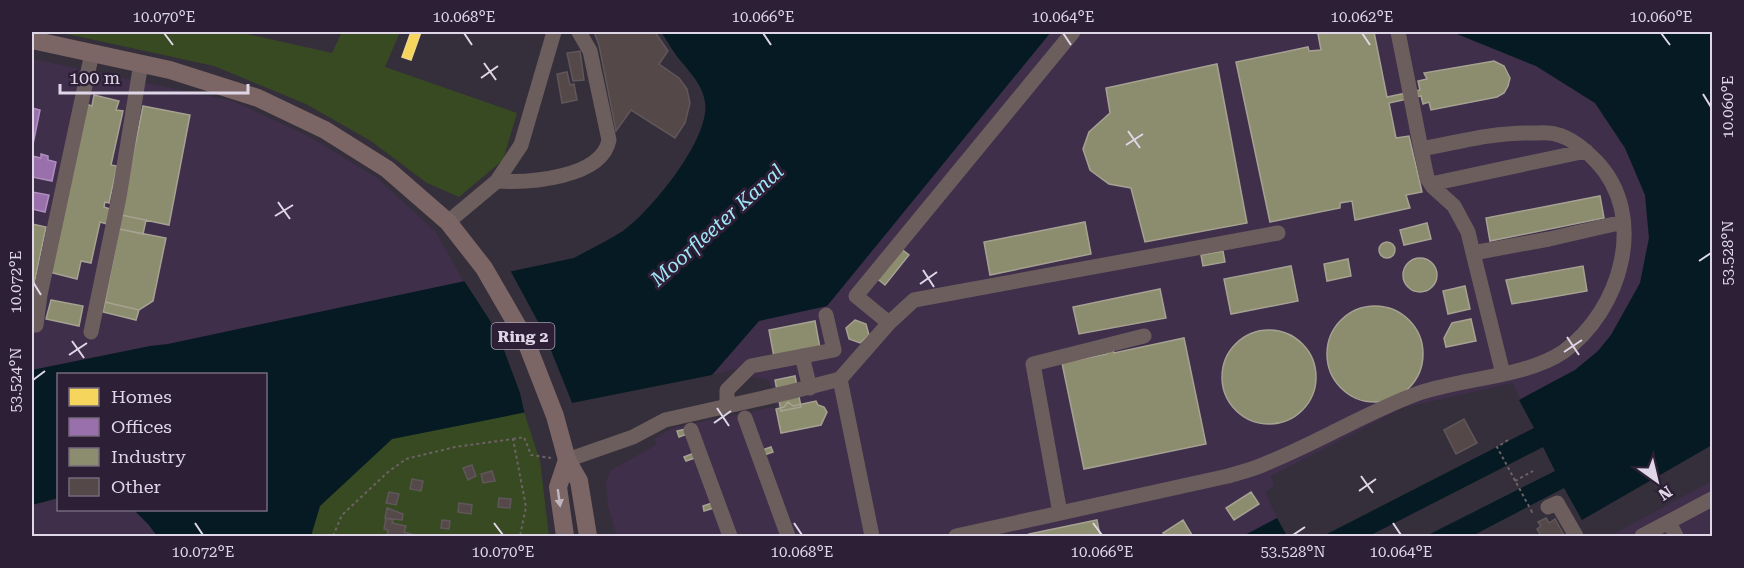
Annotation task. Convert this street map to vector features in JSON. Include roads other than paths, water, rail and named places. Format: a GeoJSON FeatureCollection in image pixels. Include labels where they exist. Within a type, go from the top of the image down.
{"type":"FeatureCollection","features":[{"type":"Feature","properties":{"kind":"main road","name":"Ring 2"},"geometry":{"type":"LineString","coordinates":[[32,40],[170,70],[258,98],[325,130],[387,169],[448,222],[489,276],[520,329],[545,388],[567,460],[579,481],[588,537]]}},
{"type":"Feature","properties":{"kind":"main road"},"geometry":{"type":"LineString","coordinates":[[565,537],[558,487],[567,460]]}},
{"type":"Feature","properties":{"kind":"street"},"geometry":{"type":"LineString","coordinates":[[448,222],[497,182],[521,145],[554,32]]}},
{"type":"Feature","properties":{"kind":"street"},"geometry":{"type":"LineString","coordinates":[[497,182],[515,182],[570,174],[594,163],[603,156],[608,148],[609,140],[590,51],[579,32]]}},
{"type":"Feature","properties":{"kind":"street"},"geometry":{"type":"LineString","coordinates":[[889,323],[856,296],[1073,32]]}},
{"type":"Feature","properties":{"kind":"street"},"geometry":{"type":"LineString","coordinates":[[1398,32],[1427,178],[1454,206],[1468,232],[1503,374]]}},
{"type":"Feature","properties":{"kind":"street"},"geometry":{"type":"LineString","coordinates":[[36,325],[42,284],[92,54]]}},
{"type":"Feature","properties":{"kind":"street"},"geometry":{"type":"LineString","coordinates":[[91,333],[141,63]]}},
{"type":"Feature","properties":{"kind":"street"},"geometry":{"type":"LineString","coordinates":[[956,537],[1228,476],[1264,465],[1384,406],[1423,392],[1540,363],[1563,352],[1589,327],[1608,298],[1621,268],[1625,240],[1623,222],[1615,185],[1604,169],[1581,145],[1554,133],[1490,135],[1421,149]]}},
{"type":"Feature","properties":{"kind":"street"},"geometry":{"type":"LineString","coordinates":[[1431,184],[1586,151]]}},
{"type":"Feature","properties":{"kind":"street"},"geometry":{"type":"LineString","coordinates":[[1473,253],[1623,222]]}},
{"type":"Feature","properties":{"kind":"street"},"geometry":{"type":"LineString","coordinates":[[567,460],[633,437],[665,420],[810,388],[840,378],[889,323],[914,300],[1278,233]]}},
{"type":"Feature","properties":{"kind":"street"},"geometry":{"type":"LineString","coordinates":[[727,406],[727,390],[751,366],[834,351],[826,315]]}},
{"type":"Feature","properties":{"kind":"street"},"geometry":{"type":"LineString","coordinates":[[1060,513],[1033,364],[1144,336]]}},
{"type":"Feature","properties":{"kind":"street"},"geometry":{"type":"LineString","coordinates":[[802,356],[810,388]]}},
{"type":"Feature","properties":{"kind":"street"},"geometry":{"type":"LineString","coordinates":[[840,378],[872,537]]}},
{"type":"Feature","properties":{"kind":"street"},"geometry":{"type":"LineString","coordinates":[[745,418],[788,537]]}},
{"type":"Feature","properties":{"kind":"street"},"geometry":{"type":"LineString","coordinates":[[691,430],[730,537]]}},
{"type":"Feature","properties":{"kind":"street"},"geometry":{"type":"LineString","coordinates":[[1645,536],[1713,499]]}},
{"type":"Feature","properties":{"kind":"street"},"geometry":{"type":"LineString","coordinates":[[1548,507],[1557,503],[1576,537]]}},
{"type":"Feature","properties":{"kind":"street"},"geometry":{"type":"LineString","coordinates":[[1669,522],[1676,537]]}},
{"type":"Feature","properties":{"kind":"water","name":"Moorfleeter Kanal"},"geometry":{"type":"Polygon","coordinates":[[[661,32],[1051,32],[827,306],[759,321],[712,375],[392,439],[320,506],[311,536],[157,536],[135,511],[267,511],[267,373],[57,373],[57,498],[32,505],[32,370],[168,344],[574,258],[623,231],[663,191],[699,135],[705,102],[701,88],[661,32]]]}},
{"type":"Feature","properties":{"kind":"water"},"geometry":{"type":"Polygon","coordinates":[[[1452,32],[1712,32],[1712,445],[1582,520],[1564,488],[1472,536],[1426,536],[1555,471],[1543,447],[1369,536],[1323,536],[1534,428],[1519,400],[1575,370],[1598,351],[1611,335],[1640,283],[1649,238],[1645,195],[1625,148],[1595,103],[1536,66],[1452,32]]]}},
{"type":"Feature","properties":{"kind":"water"},"geometry":{"type":"Polygon","coordinates":[[[1277,518],[1287,536],[1243,536],[1277,518]]]}}]}
